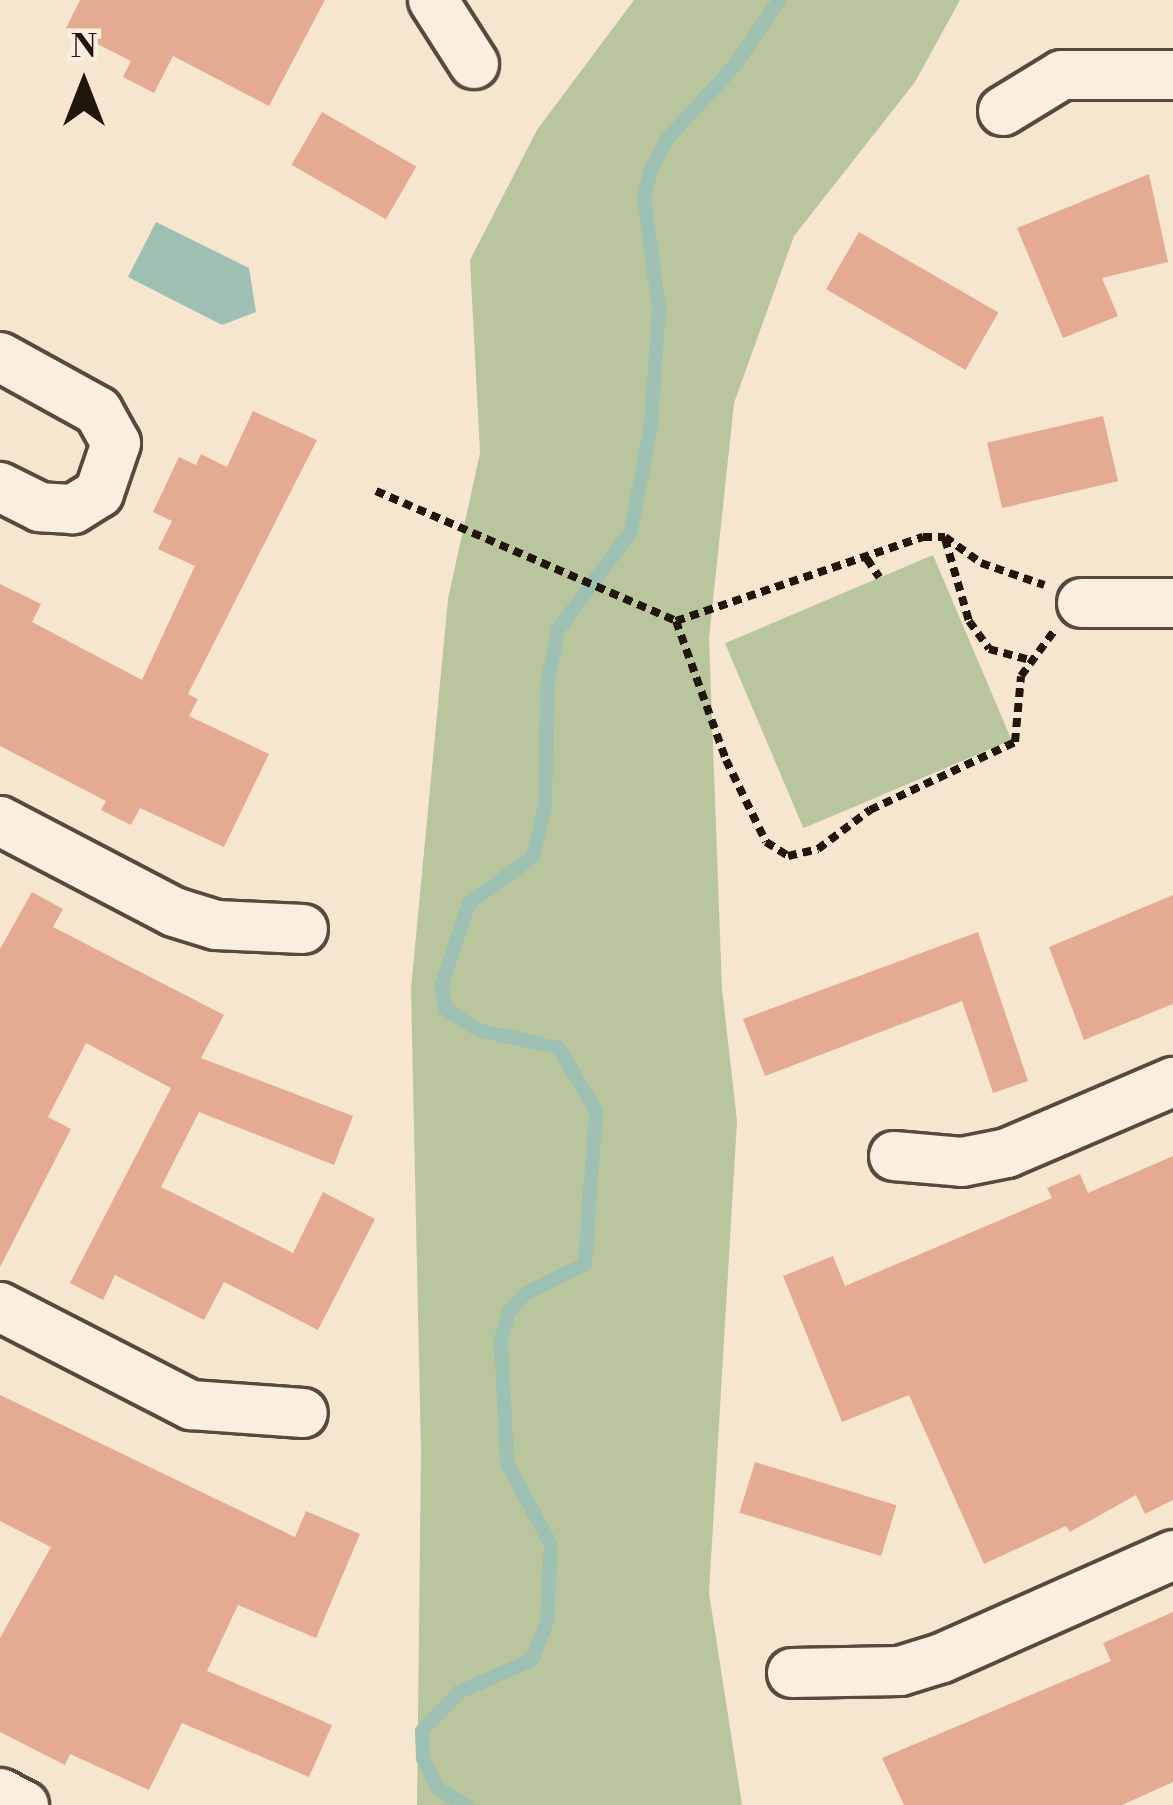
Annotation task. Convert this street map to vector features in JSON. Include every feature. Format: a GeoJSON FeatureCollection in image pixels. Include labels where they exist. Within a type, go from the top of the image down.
{"type":"FeatureCollection","features":[{"type":"Feature","properties":{"kind":"street"},"geometry":{"type":"LineString","coordinates":[[433,0],[474,64]]}},
{"type":"Feature","properties":{"kind":"street"},"geometry":{"type":"LineString","coordinates":[[1003,111],[1062,75],[1173,75]]}},
{"type":"Feature","properties":{"kind":"street"},"geometry":{"type":"LineString","coordinates":[[0,357],[98,412],[116,443],[99,493],[73,509],[40,507],[0,487]]}},
{"type":"Feature","properties":{"kind":"street"},"geometry":{"type":"LineString","coordinates":[[1082,603],[1173,603]]}},
{"type":"Feature","properties":{"kind":"street"},"geometry":{"type":"LineString","coordinates":[[0,821],[173,912],[216,925],[303,928]]}},
{"type":"Feature","properties":{"kind":"street"},"geometry":{"type":"LineString","coordinates":[[894,1156],[962,1162],[1006,1153],[1173,1082]]}},
{"type":"Feature","properties":{"kind":"street"},"geometry":{"type":"LineString","coordinates":[[0,1307],[191,1405],[303,1413]]}},
{"type":"Feature","properties":{"kind":"street"},"geometry":{"type":"LineString","coordinates":[[792,1673],[900,1671],[942,1658],[1173,1555]]}},
{"type":"Feature","properties":{"kind":"street"},"geometry":{"type":"LineString","coordinates":[[0,1793],[24,1805]]}},
{"type":"Feature","properties":{"kind":"path"},"geometry":{"type":"LineString","coordinates":[[376,490],[676,621],[923,537],[945,537],[981,563],[1082,603],[1027,659],[1016,742],[870,810],[818,850],[788,856],[766,842],[726,760],[676,621]]}},
{"type":"Feature","properties":{"kind":"path"},"geometry":{"type":"LineString","coordinates":[[945,537],[944,556],[969,621],[989,649],[1027,659]]}},
{"type":"Feature","properties":{"kind":"path"},"geometry":{"type":"LineString","coordinates":[[867,559],[879,577]]}},
{"type":"Feature","properties":{"kind":"shaded area"},"geometry":{"type":"Polygon","coordinates":[[[634,0],[960,0],[915,82],[794,236],[734,403],[709,638],[722,989],[737,1121],[709,1593],[742,1805],[417,1805],[421,1452],[411,989],[448,599],[480,453],[470,260],[537,130],[634,0]]]}},
{"type":"Feature","properties":{"kind":"shaded area"},"geometry":{"type":"Polygon","coordinates":[[[156,222],[249,268],[256,312],[222,325],[128,277],[156,222]]]}},
{"type":"Feature","properties":{"kind":"shaded area"},"geometry":{"type":"Polygon","coordinates":[[[933,555],[1012,740],[804,828],[725,643],[933,555]]]}},
{"type":"Feature","properties":{"kind":"building"},"geometry":{"type":"Polygon","coordinates":[[[80,0],[325,0],[269,106],[173,56],[154,93],[123,77],[131,61],[66,28],[80,0]]]}},
{"type":"Feature","properties":{"kind":"building"},"geometry":{"type":"Polygon","coordinates":[[[322,112],[416,166],[386,219],[292,165],[322,112]]]}},
{"type":"Feature","properties":{"kind":"building"},"geometry":{"type":"Polygon","coordinates":[[[1149,174],[1168,262],[1102,278],[1118,316],[1063,338],[1017,228],[1149,174]]]}},
{"type":"Feature","properties":{"kind":"building"},"geometry":{"type":"Polygon","coordinates":[[[859,232],[998,312],[965,370],[826,289],[859,232]]]}},
{"type":"Feature","properties":{"kind":"building"},"geometry":{"type":"Polygon","coordinates":[[[253,411],[317,440],[188,694],[198,699],[189,716],[269,754],[224,847],[140,808],[131,825],[101,810],[106,801],[0,746],[0,584],[41,604],[32,622],[142,680],[195,566],[158,549],[172,521],[153,512],[179,457],[196,465],[201,454],[227,467],[253,411]]]}},
{"type":"Feature","properties":{"kind":"building"},"geometry":{"type":"Polygon","coordinates":[[[1103,416],[1118,481],[1002,508],[987,443],[1103,416]]]}},
{"type":"Feature","properties":{"kind":"building"},"geometry":{"type":"Polygon","coordinates":[[[32,892],[63,909],[53,927],[224,1015],[201,1058],[353,1116],[334,1165],[199,1112],[161,1187],[293,1253],[323,1192],[375,1219],[318,1330],[224,1282],[204,1320],[115,1275],[103,1300],[70,1283],[171,1088],[86,1043],[48,1117],[71,1129],[0,1267],[0,949],[32,892]]]}},
{"type":"Feature","properties":{"kind":"building"},"geometry":{"type":"Polygon","coordinates":[[[1173,895],[1173,1004],[1084,1040],[1049,947],[1173,895]]]}},
{"type":"Feature","properties":{"kind":"building"},"geometry":{"type":"Polygon","coordinates":[[[978,932],[1028,1081],[993,1093],[962,1001],[765,1076],[743,1019],[978,932]]]}},
{"type":"Feature","properties":{"kind":"building"},"geometry":{"type":"Polygon","coordinates":[[[1173,1156],[1173,1500],[1145,1514],[1136,1495],[1070,1532],[1066,1526],[984,1564],[909,1395],[842,1422],[783,1276],[833,1256],[845,1286],[1052,1198],[1047,1188],[1080,1174],[1088,1193],[1173,1156]]]}},
{"type":"Feature","properties":{"kind":"building"},"geometry":{"type":"Polygon","coordinates":[[[0,1395],[295,1537],[306,1511],[360,1534],[316,1638],[238,1605],[207,1671],[332,1725],[309,1777],[182,1723],[149,1790],[70,1754],[65,1765],[0,1732],[0,1638],[51,1547],[0,1521],[0,1395]]]}},
{"type":"Feature","properties":{"kind":"building"},"geometry":{"type":"Polygon","coordinates":[[[755,1462],[897,1505],[881,1556],[740,1513],[755,1462]]]}},
{"type":"Feature","properties":{"kind":"building"},"geometry":{"type":"Polygon","coordinates":[[[1173,1612],[1173,1782],[1122,1805],[904,1805],[882,1758],[1111,1661],[1103,1643],[1173,1612]]]}},
{"type":"Feature","properties":{"kind":"waterway"},"geometry":{"type":"LineString","coordinates":[[466,1805],[438,1789],[423,1758],[422,1731],[459,1692],[532,1660],[547,1621],[551,1545],[507,1463],[501,1339],[509,1311],[525,1294],[585,1264],[596,1111],[559,1048],[478,1030],[446,1009],[441,987],[469,903],[533,857],[545,806],[547,687],[558,630],[631,531],[651,425],[659,309],[644,196],[651,170],[667,139],[735,65],[779,0]]}}]}
